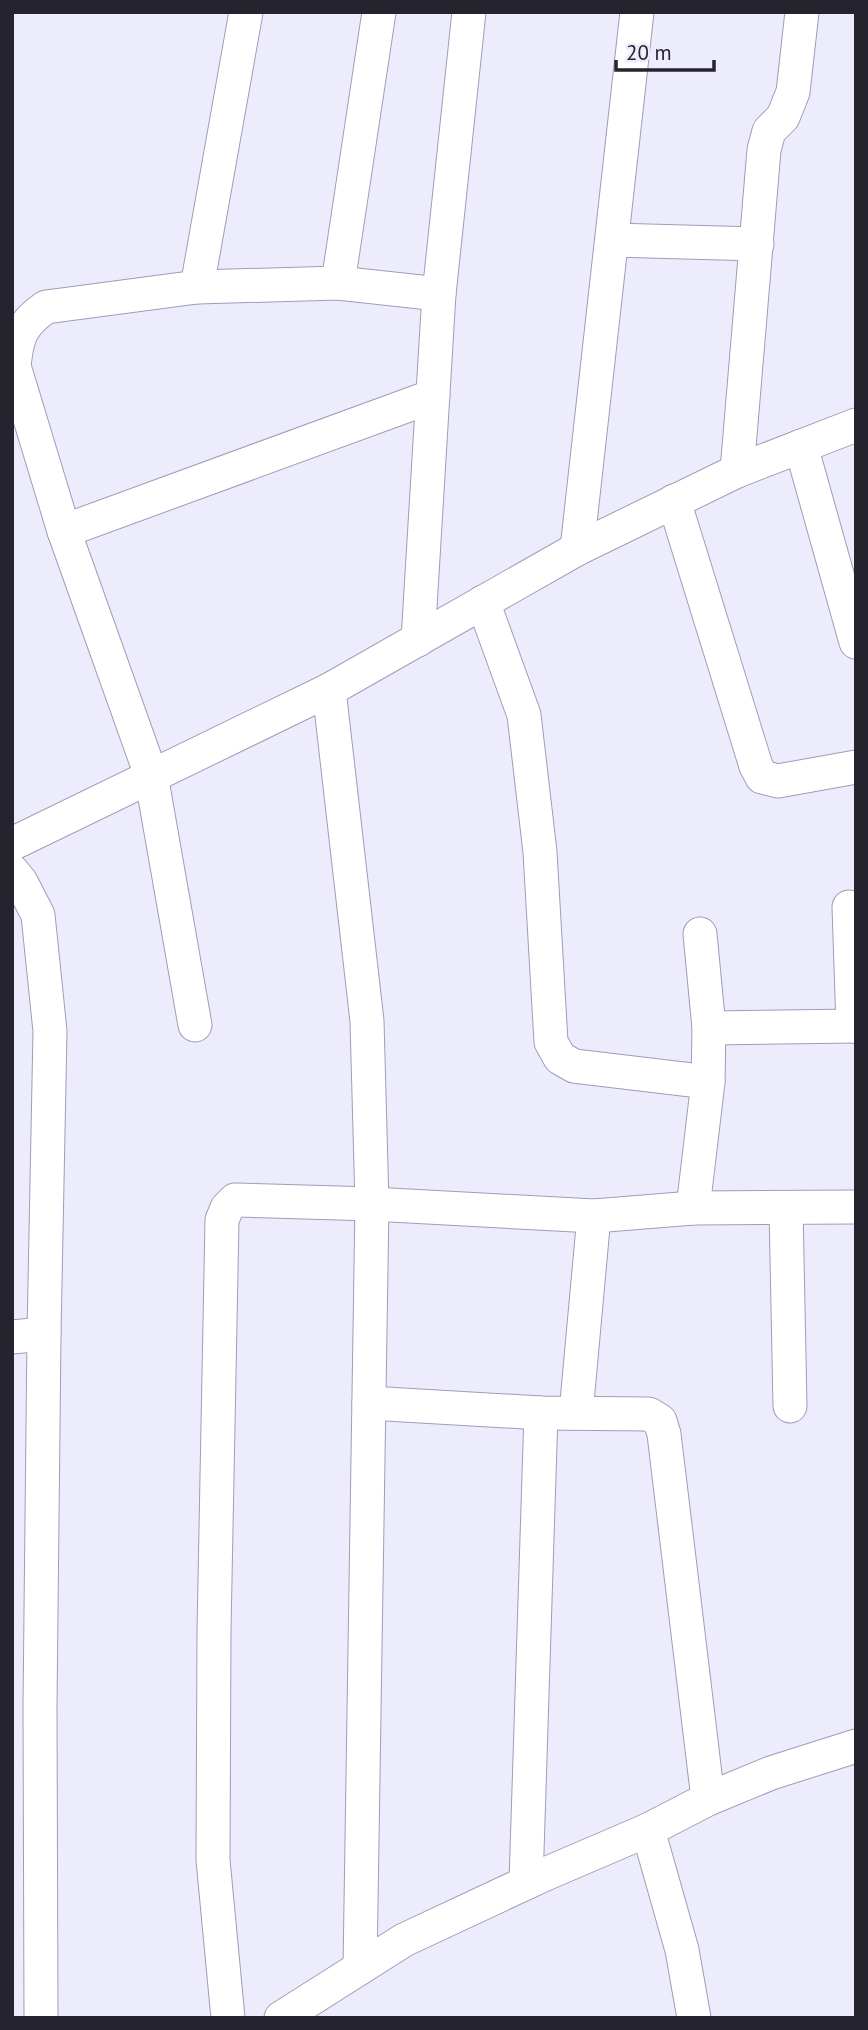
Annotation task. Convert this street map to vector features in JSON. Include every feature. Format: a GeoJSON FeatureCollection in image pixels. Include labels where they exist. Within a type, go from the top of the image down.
{"type":"FeatureCollection","features":[{"type":"Feature","properties":{"kind":"street"},"geometry":{"type":"LineString","coordinates":[[198,287],[246,12]]}},
{"type":"Feature","properties":{"kind":"street"},"geometry":{"type":"LineString","coordinates":[[338,283],[379,12]]}},
{"type":"Feature","properties":{"kind":"street"},"geometry":{"type":"LineString","coordinates":[[418,640],[439,294],[469,12]]}},
{"type":"Feature","properties":{"kind":"street"},"geometry":{"type":"LineString","coordinates":[[577,549],[638,12]]}},
{"type":"Feature","properties":{"kind":"street"},"geometry":{"type":"LineString","coordinates":[[737,471],[764,150],[769,131],[783,117],[793,92],[802,12]]}},
{"type":"Feature","properties":{"kind":"street"},"geometry":{"type":"LineString","coordinates":[[612,240],[757,244]]}},
{"type":"Feature","properties":{"kind":"street"},"geometry":{"type":"LineString","coordinates":[[195,1025],[152,775],[64,531],[14,366],[17,342],[28,319],[46,307],[198,287],[338,283],[439,294]]}},
{"type":"Feature","properties":{"kind":"street"},"geometry":{"type":"LineString","coordinates":[[64,531],[433,396]]}},
{"type":"Feature","properties":{"kind":"street"},"geometry":{"type":"LineString","coordinates":[[12,844],[329,690],[577,549],[737,471],[856,425]]}},
{"type":"Feature","properties":{"kind":"street"},"geometry":{"type":"LineString","coordinates":[[801,446],[856,642]]}},
{"type":"Feature","properties":{"kind":"street"},"geometry":{"type":"LineString","coordinates":[[674,501],[755,766],[762,778],[778,781],[856,767]]}},
{"type":"Feature","properties":{"kind":"street"},"geometry":{"type":"LineString","coordinates":[[483,602],[524,715],[540,852],[551,1042],[560,1058],[574,1066],[708,1082]]}},
{"type":"Feature","properties":{"kind":"street"},"geometry":{"type":"LineString","coordinates":[[329,690],[367,1021],[372,1204],[360,1968]]}},
{"type":"Feature","properties":{"kind":"street"},"geometry":{"type":"LineString","coordinates":[[12,871],[21,882],[38,915],[50,1031],[28,1336],[40,1706],[41,2018]]}},
{"type":"Feature","properties":{"kind":"street"},"geometry":{"type":"LineString","coordinates":[[709,1028],[854,1026],[849,907]]}},
{"type":"Feature","properties":{"kind":"street"},"geometry":{"type":"LineString","coordinates":[[693,1208],[708,1082],[709,1028],[699,934]]}},
{"type":"Feature","properties":{"kind":"street"},"geometry":{"type":"LineString","coordinates":[[228,2018],[213,1860],[214,1631],[222,1220],[227,1208],[235,1200],[372,1204],[593,1216],[693,1208],[856,1207]]}},
{"type":"Feature","properties":{"kind":"street"},"geometry":{"type":"LineString","coordinates":[[786,1208],[790,1406]]}},
{"type":"Feature","properties":{"kind":"street"},"geometry":{"type":"LineString","coordinates":[[576,1413],[593,1216]]}},
{"type":"Feature","properties":{"kind":"street"},"geometry":{"type":"LineString","coordinates":[[369,1403],[541,1413],[649,1413],[660,1421],[664,1434],[708,1799]]}},
{"type":"Feature","properties":{"kind":"street"},"geometry":{"type":"LineString","coordinates":[[526,1883],[541,1413]]}},
{"type":"Feature","properties":{"kind":"street"},"geometry":{"type":"LineString","coordinates":[[281,2018],[404,1940],[648,1830],[708,1799],[771,1773],[856,1746]]}},
{"type":"Feature","properties":{"kind":"street"},"geometry":{"type":"LineString","coordinates":[[648,1830],[682,1950],[694,2018]]}}]}
